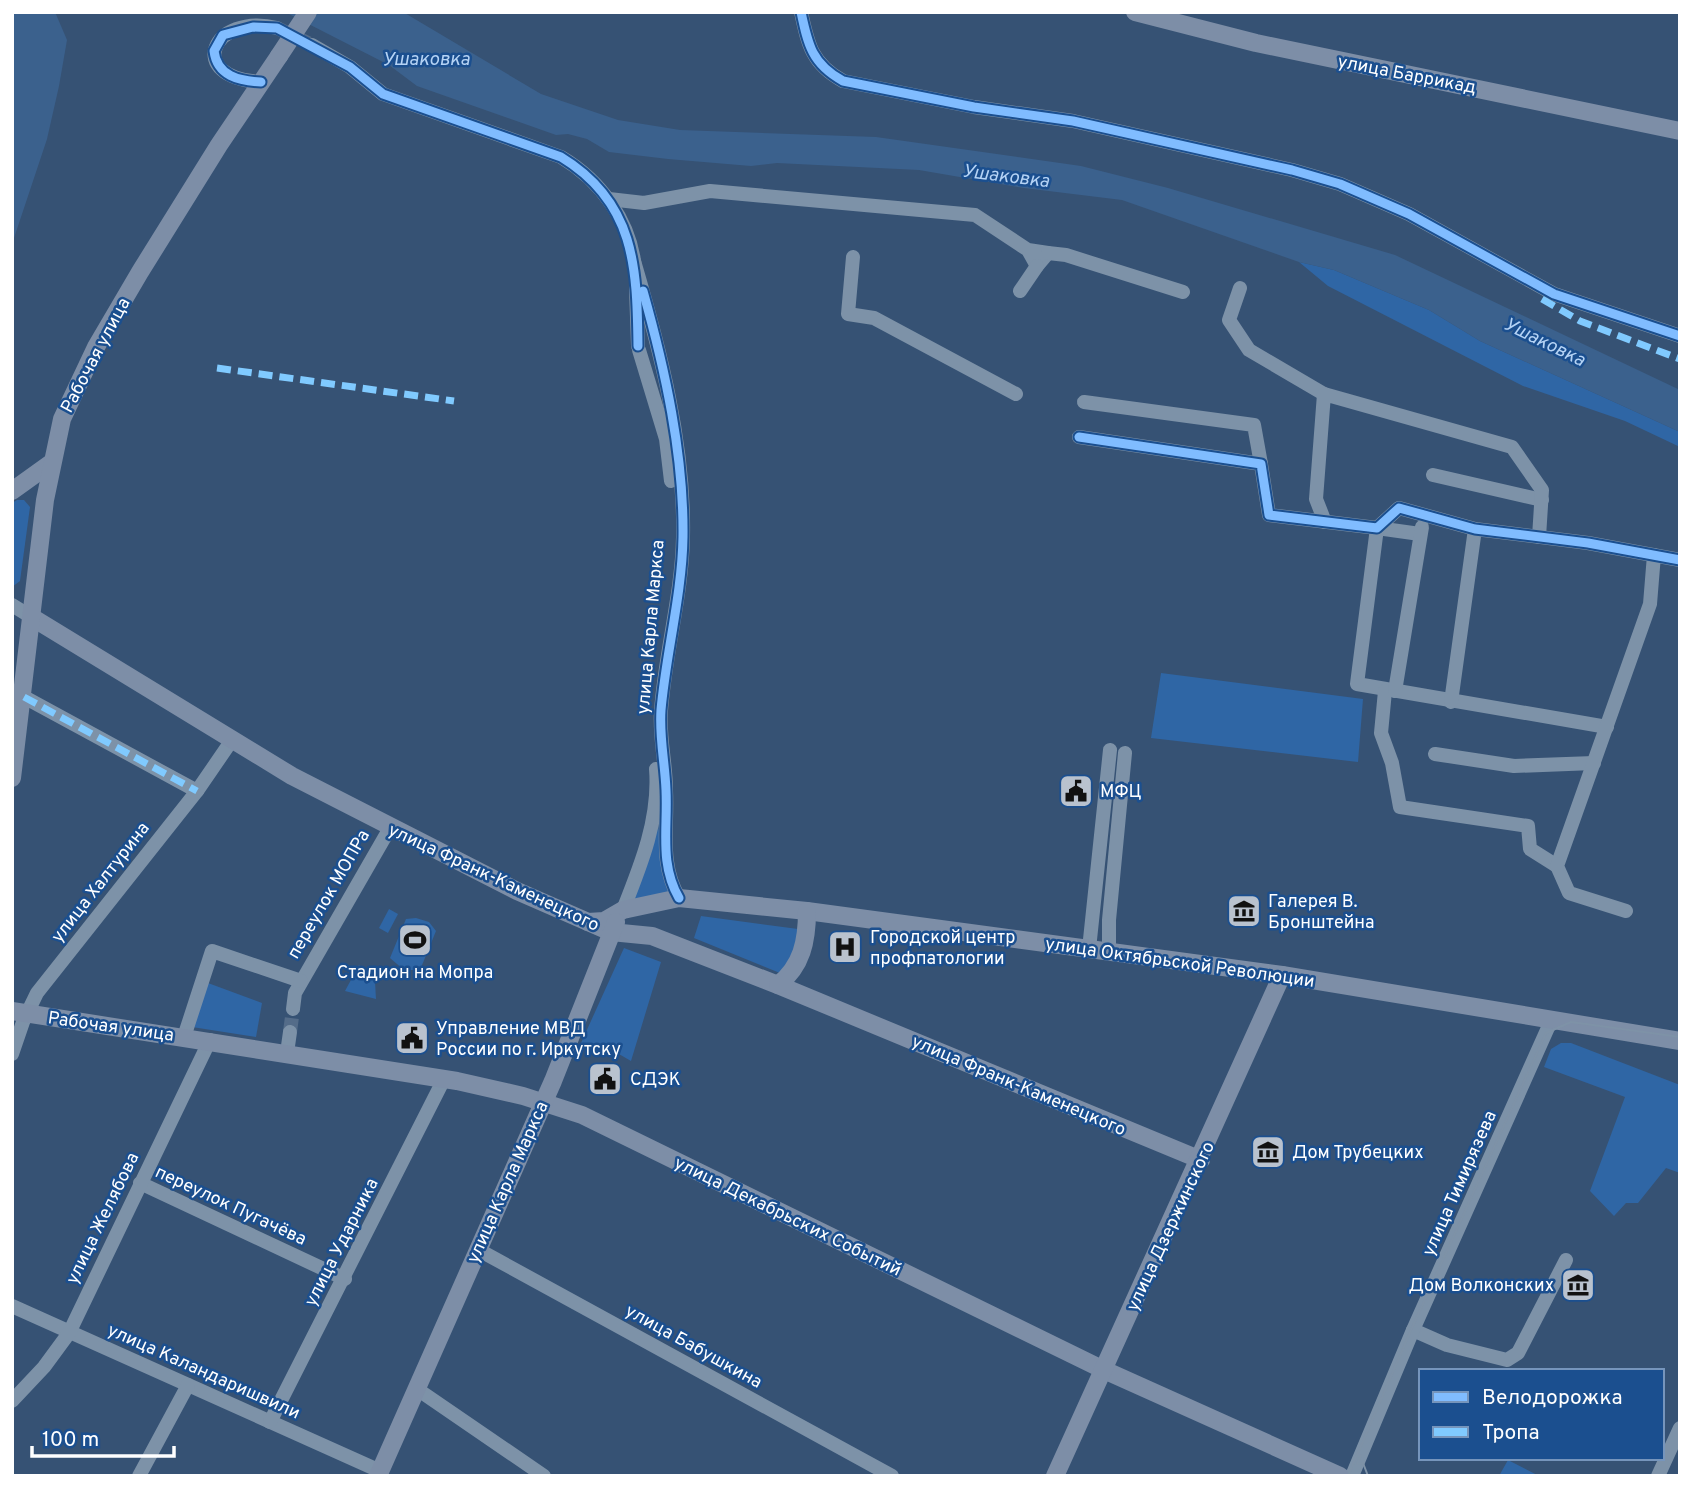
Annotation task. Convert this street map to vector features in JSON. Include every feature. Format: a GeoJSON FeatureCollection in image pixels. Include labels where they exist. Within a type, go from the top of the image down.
{"type":"FeatureCollection","features":[{"type":"Feature","properties":{"kind":"main road","name":"Рабочая улица"},"geometry":{"type":"LineString","coordinates":[[12,778],[51,463],[66,407],[96,347],[261,82],[308,12]]}},
{"type":"Feature","properties":{"kind":"main road","name":"улица Баррикад"},"geometry":{"type":"LineString","coordinates":[[1135,12],[1256,43],[1680,131]]}},
{"type":"Feature","properties":{"kind":"main road"},"geometry":{"type":"LineString","coordinates":[[12,491],[51,463]]}},
{"type":"Feature","properties":{"kind":"main road","name":"улица Франк-Каменецкого"},"geometry":{"type":"LineString","coordinates":[[33,618],[232,740],[390,828],[588,923],[611,932],[640,933],[778,985],[1201,1160]]}},
{"type":"Feature","properties":{"kind":"main road","name":"улица Октябрьской Революции"},"geometry":{"type":"LineString","coordinates":[[588,923],[604,920],[623,910],[679,898],[807,911],[1282,975],[1680,1041]]}},
{"type":"Feature","properties":{"kind":"main road"},"geometry":{"type":"LineString","coordinates":[[640,933],[632,921],[633,914],[642,906]]}},
{"type":"Feature","properties":{"kind":"main road","name":"улица Карла Маркса"},"geometry":{"type":"LineString","coordinates":[[379,1473],[543,1101],[611,932],[623,910]]}},
{"type":"Feature","properties":{"kind":"main road"},"geometry":{"type":"LineString","coordinates":[[778,985],[793,972],[803,952],[807,911]]}},
{"type":"Feature","properties":{"kind":"main road","name":"улица Дзержинского"},"geometry":{"type":"LineString","coordinates":[[1055,1476],[1201,1160],[1282,975]]}},
{"type":"Feature","properties":{"kind":"main road","name":"Рабочая улица"},"geometry":{"type":"LineString","coordinates":[[19,1012],[210,1040]]}},
{"type":"Feature","properties":{"kind":"main road","name":"улица Декабрьских Событий"},"geometry":{"type":"LineString","coordinates":[[210,1040],[444,1079],[543,1101],[582,1115],[1104,1370],[1340,1476]]}},
{"type":"Feature","properties":{"kind":"street"},"geometry":{"type":"LineString","coordinates":[[801,12],[810,49],[824,70],[843,81],[974,107],[1073,121],[1245,159],[1340,184],[1409,214],[1554,294],[1680,336]]}},
{"type":"Feature","properties":{"kind":"street"},"geometry":{"type":"LineString","coordinates":[[261,82],[238,79],[223,71],[215,57],[215,45],[223,35],[235,30],[253,26],[277,28]]}},
{"type":"Feature","properties":{"kind":"street"},"geometry":{"type":"LineString","coordinates":[[312,45],[350,67],[383,94],[561,157],[584,171],[609,199],[640,260],[639,277],[656,343],[678,457],[682,497],[683,539],[661,714],[666,789],[664,851],[668,878],[679,898]]}},
{"type":"Feature","properties":{"kind":"street"},"geometry":{"type":"LineString","coordinates":[[609,199],[644,203],[710,191],[975,215],[1028,250],[1066,255],[1183,292]]}},
{"type":"Feature","properties":{"kind":"street"},"geometry":{"type":"LineString","coordinates":[[1028,250],[1037,266]]}},
{"type":"Feature","properties":{"kind":"street"},"geometry":{"type":"LineString","coordinates":[[1020,291],[1048,253]]}},
{"type":"Feature","properties":{"kind":"street"},"geometry":{"type":"LineString","coordinates":[[853,257],[848,314],[874,318],[1013,392]]}},
{"type":"Feature","properties":{"kind":"street","name":"улица Карла Маркса"},"geometry":{"type":"LineString","coordinates":[[623,910],[643,858],[652,823],[656,786],[657,702],[674,566],[675,509],[666,439],[639,348],[640,260]]}},
{"type":"Feature","properties":{"kind":"street"},"geometry":{"type":"LineString","coordinates":[[1240,288],[1229,320],[1249,350],[1324,394],[1513,447],[1542,490],[1539,537]]}},
{"type":"Feature","properties":{"kind":"street"},"geometry":{"type":"LineString","coordinates":[[639,348],[646,354],[652,354],[656,343]]}},
{"type":"Feature","properties":{"kind":"street"},"geometry":{"type":"LineString","coordinates":[[1324,394],[1315,499],[1325,522]]}},
{"type":"Feature","properties":{"kind":"street"},"geometry":{"type":"LineString","coordinates":[[1084,402],[1254,425],[1269,514],[1420,534]]}},
{"type":"Feature","properties":{"kind":"street"},"geometry":{"type":"LineString","coordinates":[[1079,437],[1261,464]]}},
{"type":"Feature","properties":{"kind":"street"},"geometry":{"type":"LineString","coordinates":[[1433,475],[1542,500]]}},
{"type":"Feature","properties":{"kind":"street"},"geometry":{"type":"LineString","coordinates":[[1607,727],[1357,684],[1377,528],[1399,508],[1475,529],[1680,560]]}},
{"type":"Feature","properties":{"kind":"street"},"geometry":{"type":"LineString","coordinates":[[1423,516],[1381,733],[1392,763],[1400,807],[1528,826],[1530,849],[1557,866],[1569,893],[1626,911]]}},
{"type":"Feature","properties":{"kind":"street"},"geometry":{"type":"LineString","coordinates":[[1451,702],[1475,529]]}},
{"type":"Feature","properties":{"kind":"street"},"geometry":{"type":"LineString","coordinates":[[1557,866],[1650,604],[1654,555]]}},
{"type":"Feature","properties":{"kind":"street","name":"улица Франк-Каменецкого"},"geometry":{"type":"LineString","coordinates":[[12,605],[33,618]]}},
{"type":"Feature","properties":{"kind":"street"},"geometry":{"type":"LineString","coordinates":[[24,697],[197,791]]}},
{"type":"Feature","properties":{"kind":"street","name":"улица Халтурина"},"geometry":{"type":"LineString","coordinates":[[12,1054],[19,1012],[37,993],[197,791],[232,740]]}},
{"type":"Feature","properties":{"kind":"street"},"geometry":{"type":"LineString","coordinates":[[1089,949],[1117,752],[1108,920],[1109,952]]}},
{"type":"Feature","properties":{"kind":"street"},"geometry":{"type":"LineString","coordinates":[[1435,754],[1514,766],[1594,763]]}},
{"type":"Feature","properties":{"kind":"street","name":"переулок МОПРа"},"geometry":{"type":"LineString","coordinates":[[293,1009],[295,993],[301,981],[390,828]]}},
{"type":"Feature","properties":{"kind":"street","name":"переулок МОПРа"},"geometry":{"type":"LineString","coordinates":[[184,1037],[212,951],[301,981]]}},
{"type":"Feature","properties":{"kind":"street","name":"улица Тимирязева"},"geometry":{"type":"LineString","coordinates":[[1352,1476],[1413,1330],[1551,1021]]}},
{"type":"Feature","properties":{"kind":"street"},"geometry":{"type":"LineString","coordinates":[[287,1053],[290,1032]]}},
{"type":"Feature","properties":{"kind":"street","name":"улица Желябова"},"geometry":{"type":"LineString","coordinates":[[12,1401],[44,1367],[69,1333],[210,1040]]}},
{"type":"Feature","properties":{"kind":"street","name":"улица Ударника"},"geometry":{"type":"LineString","coordinates":[[270,1422],[345,1279],[444,1079]]}},
{"type":"Feature","properties":{"kind":"street","name":"переулок Пугачёва"},"geometry":{"type":"LineString","coordinates":[[140,1183],[345,1279]]}},
{"type":"Feature","properties":{"kind":"street","name":"улица Бабушкина"},"geometry":{"type":"LineString","coordinates":[[477,1249],[892,1476]]}},
{"type":"Feature","properties":{"kind":"street"},"geometry":{"type":"LineString","coordinates":[[1413,1330],[1447,1345],[1507,1360],[1518,1353],[1566,1260]]}},
{"type":"Feature","properties":{"kind":"street","name":"улица Каландаришвили"},"geometry":{"type":"LineString","coordinates":[[12,1306],[379,1473]]}},
{"type":"Feature","properties":{"kind":"street"},"geometry":{"type":"LineString","coordinates":[[139,1476],[188,1385]]}},
{"type":"Feature","properties":{"kind":"street"},"geometry":{"type":"LineString","coordinates":[[417,1389],[544,1476]]}},
{"type":"Feature","properties":{"kind":"street"},"geometry":{"type":"LineString","coordinates":[[1658,1476],[1680,1428]]}},
{"type":"Feature","properties":{"kind":"shaded area"},"geometry":{"type":"Polygon","coordinates":[[[1299,262],[1334,270],[1429,310],[1480,341],[1680,432],[1680,447],[1625,421],[1523,386],[1328,286],[1299,262]]]}},
{"type":"Feature","properties":{"kind":"shaded area"},"geometry":{"type":"Polygon","coordinates":[[[24,500],[30,507],[20,581],[12,587],[12,503],[24,500]]]}},
{"type":"Feature","properties":{"kind":"shaded area"},"geometry":{"type":"Polygon","coordinates":[[[1161,673],[1363,699],[1358,762],[1151,738],[1161,673]]]}},
{"type":"Feature","properties":{"kind":"shaded area"},"geometry":{"type":"Polygon","coordinates":[[[657,814],[664,878],[674,895],[629,904],[657,814]]]}},
{"type":"Feature","properties":{"kind":"shaded area"},"geometry":{"type":"Polygon","coordinates":[[[389,909],[398,914],[388,933],[379,928],[389,909]]]}},
{"type":"Feature","properties":{"kind":"shaded area"},"geometry":{"type":"Polygon","coordinates":[[[701,916],[798,929],[796,954],[780,973],[694,938],[701,916]]]}},
{"type":"Feature","properties":{"kind":"shaded area","name":"Стадион на Мопра"},"geometry":{"type":"Polygon","coordinates":[[[416,918],[429,922],[436,931],[420,970],[404,970],[390,958],[406,919],[416,918]]]}},
{"type":"Feature","properties":{"kind":"shaded area"},"geometry":{"type":"Polygon","coordinates":[[[624,948],[661,962],[631,1061],[605,1046],[601,1054],[581,1043],[624,948]]]}},
{"type":"Feature","properties":{"kind":"shaded area"},"geometry":{"type":"Polygon","coordinates":[[[359,965],[375,982],[376,999],[345,991],[359,965]]]}},
{"type":"Feature","properties":{"kind":"shaded area"},"geometry":{"type":"Polygon","coordinates":[[[208,983],[262,1003],[256,1037],[192,1027],[208,983]]]}},
{"type":"Feature","properties":{"kind":"shaded area"},"geometry":{"type":"Polygon","coordinates":[[[1561,1043],[1571,1043],[1680,1085],[1680,1173],[1666,1168],[1638,1203],[1626,1203],[1614,1216],[1590,1191],[1625,1097],[1544,1067],[1551,1049],[1561,1043]]]}},
{"type":"Feature","properties":{"kind":"shaded area"},"geometry":{"type":"Polygon","coordinates":[[[1508,1460],[1539,1476],[1499,1476],[1508,1460]]]}},
{"type":"Feature","properties":{"kind":"water"},"geometry":{"type":"Polygon","coordinates":[[[12,12],[55,12],[67,40],[47,139],[12,244],[12,12]]]}},
{"type":"Feature","properties":{"kind":"water","name":"Ушаковка"},"geometry":{"type":"Polygon","coordinates":[[[285,12],[403,12],[541,94],[618,120],[680,130],[876,137],[1081,166],[1168,188],[1395,255],[1680,390],[1680,432],[1480,341],[1429,310],[1334,270],[1299,262],[1122,200],[1024,188],[919,170],[777,163],[751,166],[609,152],[587,139],[568,134],[556,135],[417,86],[389,65],[285,12]]]}},
{"type":"Feature","properties":{"kind":"tunnel"},"geometry":{"type":"LineString","coordinates":[[277,28],[312,45]]}},
{"type":"Feature","properties":{"kind":"tunnel"},"geometry":{"type":"LineString","coordinates":[[290,1032],[293,1009]]}},
{"type":"Feature","properties":{"kind":"tram line"},"geometry":{"type":"LineString","coordinates":[[1348,1476],[1546,1033],[1571,1022],[1680,1037]]}},
{"type":"Feature","properties":{"kind":"tram line"},"geometry":{"type":"LineString","coordinates":[[1361,1455],[1357,1464],[1363,1463],[1368,1476]]}},
{"type":"Feature","properties":{"kind":"marked path"},"geometry":{"type":"LineString","coordinates":[[1542,299],[1580,321],[1680,359]]}},
{"type":"Feature","properties":{"kind":"marked path"},"geometry":{"type":"LineString","coordinates":[[217,368],[454,401]]}},
{"type":"Feature","properties":{"kind":"marked path"},"geometry":{"type":"LineString","coordinates":[[24,697],[197,791]]}},
{"type":"Feature","properties":{"kind":"cycle path"},"geometry":{"type":"LineString","coordinates":[[801,12],[813,52],[824,68],[843,81],[974,107],[1073,121],[1292,170],[1340,184],[1409,214],[1554,294],[1680,336]]}},
{"type":"Feature","properties":{"kind":"cycle path"},"geometry":{"type":"LineString","coordinates":[[261,82],[237,78],[224,72],[214,51],[223,35],[253,27],[277,28],[350,67],[383,94],[561,157],[586,175],[604,194],[618,216],[633,263],[638,346]]}},
{"type":"Feature","properties":{"kind":"cycle path"},"geometry":{"type":"LineString","coordinates":[[643,291],[672,412],[682,506],[680,580],[663,689],[661,720],[667,859],[679,898]]}},
{"type":"Feature","properties":{"kind":"cycle path"},"geometry":{"type":"LineString","coordinates":[[1079,437],[1261,464],[1269,515],[1377,528],[1399,508],[1475,529],[1588,543],[1680,560]]}},
{"type":"Feature","properties":{"kind":"place","name":"МФЦ"},"geometry":{"type":"Point","coordinates":[1076,791]}},
{"type":"Feature","properties":{"kind":"place","name":"Галерея В. Бронштейна"},"geometry":{"type":"Point","coordinates":[1244,911]}},
{"type":"Feature","properties":{"kind":"place","name":"Стадион на Мопра"},"geometry":{"type":"Point","coordinates":[415,940]}},
{"type":"Feature","properties":{"kind":"place","name":"Городской центр профпатологии"},"geometry":{"type":"Point","coordinates":[845,947]}},
{"type":"Feature","properties":{"kind":"place","name":"Управление МВД России по г. Иркутску"},"geometry":{"type":"Point","coordinates":[412,1038]}},
{"type":"Feature","properties":{"kind":"place","name":"СДЭК"},"geometry":{"type":"Point","coordinates":[605,1079]}},
{"type":"Feature","properties":{"kind":"place","name":"Дом Трубецких"},"geometry":{"type":"Point","coordinates":[1268,1152]}},
{"type":"Feature","properties":{"kind":"place","name":"Дом Волконских"},"geometry":{"type":"Point","coordinates":[1578,1285]}}]}
